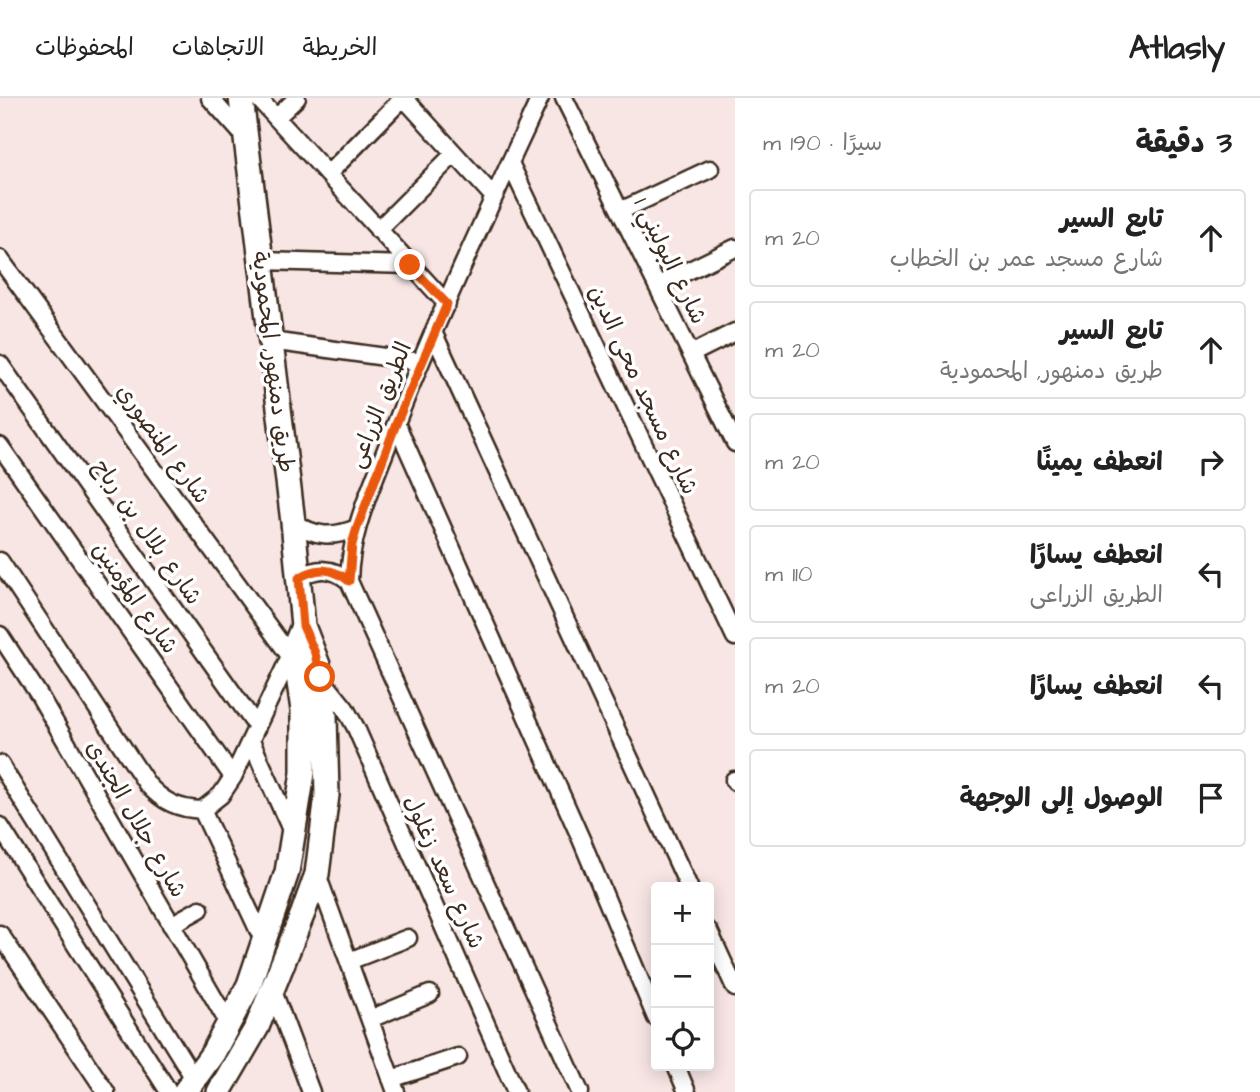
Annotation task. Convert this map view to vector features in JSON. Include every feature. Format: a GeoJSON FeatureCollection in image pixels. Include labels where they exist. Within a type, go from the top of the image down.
{"type":"FeatureCollection","features":[{"type":"Feature","properties":{"kind":"main road","name":"طريق دمنهور, المحمودية"},"geometry":{"type":"LineString","coordinates":[[241,98],[293,522],[303,626]]}},
{"type":"Feature","properties":{"kind":"main road"},"geometry":{"type":"LineString","coordinates":[[190,1086],[230,1026],[249,985],[287,872],[303,773],[303,710],[292,652],[303,626]]}},
{"type":"Feature","properties":{"kind":"main road"},"geometry":{"type":"LineString","coordinates":[[219,1092],[257,1027],[317,874],[324,835],[328,769],[326,716],[315,653],[303,626]]}},
{"type":"Feature","properties":{"kind":"street"},"geometry":{"type":"LineString","coordinates":[[210,98],[245,138]]}},
{"type":"Feature","properties":{"kind":"street"},"geometry":{"type":"LineString","coordinates":[[258,98],[447,304]]}},
{"type":"Feature","properties":{"kind":"street"},"geometry":{"type":"LineString","coordinates":[[276,118],[297,98]]}},
{"type":"Feature","properties":{"kind":"street"},"geometry":{"type":"LineString","coordinates":[[328,174],[403,98],[494,197]]}},
{"type":"Feature","properties":{"kind":"street","name":"الطريق الزراعى"},"geometry":{"type":"LineString","coordinates":[[349,581],[352,544],[396,424],[433,334],[540,98]]}},
{"type":"Feature","properties":{"kind":"street","name":"شارع البوليني 1"},"geometry":{"type":"LineString","coordinates":[[564,98],[735,443]]}},
{"type":"Feature","properties":{"kind":"street"},"geometry":{"type":"LineString","coordinates":[[378,230],[454,153]]}},
{"type":"Feature","properties":{"kind":"street","name":"شارع مسجد محى الدين"},"geometry":{"type":"LineString","coordinates":[[510,163],[735,637]]}},
{"type":"Feature","properties":{"kind":"street"},"geometry":{"type":"LineString","coordinates":[[620,211],[710,169]]}},
{"type":"Feature","properties":{"kind":"street"},"geometry":{"type":"LineString","coordinates":[[657,286],[735,248]]}},
{"type":"Feature","properties":{"kind":"street","name":"شارع المنصوري"},"geometry":{"type":"LineString","coordinates":[[0,260],[292,652]]}},
{"type":"Feature","properties":{"kind":"street"},"geometry":{"type":"LineString","coordinates":[[261,261],[410,265]]}},
{"type":"Feature","properties":{"kind":"street"},"geometry":{"type":"LineString","coordinates":[[691,354],[735,332]]}},
{"type":"Feature","properties":{"kind":"street"},"geometry":{"type":"LineString","coordinates":[[433,334],[687,882]]}},
{"type":"Feature","properties":{"kind":"street"},"geometry":{"type":"LineString","coordinates":[[271,341],[421,362]]}},
{"type":"Feature","properties":{"kind":"street","name":"شارع بلال بن رباح"},"geometry":{"type":"LineString","coordinates":[[0,364],[254,734],[294,836]]}},
{"type":"Feature","properties":{"kind":"street"},"geometry":{"type":"LineString","coordinates":[[396,424],[581,839],[652,1008]]}},
{"type":"Feature","properties":{"kind":"street","name":"شارع المؤمنين"},"geometry":{"type":"LineString","coordinates":[[0,446],[233,777]]}},
{"type":"Feature","properties":{"kind":"street"},"geometry":{"type":"LineString","coordinates":[[293,522],[307,532],[324,536],[357,528]]}},
{"type":"Feature","properties":{"kind":"street"},"geometry":{"type":"LineString","coordinates":[[0,561],[147,784],[171,805],[186,810],[202,810],[221,795],[233,777],[292,652]]}},
{"type":"Feature","properties":{"kind":"street"},"geometry":{"type":"LineString","coordinates":[[299,578],[319,569],[340,574],[349,581],[580,1092]]}},
{"type":"Feature","properties":{"kind":"street","name":"شارع جلال الجندى"},"geometry":{"type":"LineString","coordinates":[[0,635],[38,695],[230,1026]]}},
{"type":"Feature","properties":{"kind":"street","name":"شارع سعد زغلول"},"geometry":{"type":"LineString","coordinates":[[320,677],[345,708],[356,728],[516,1092]]}},
{"type":"Feature","properties":{"kind":"street"},"geometry":{"type":"LineString","coordinates":[[0,764],[190,1086]]}},
{"type":"Feature","properties":{"kind":"street"},"geometry":{"type":"LineString","coordinates":[[202,810],[264,942]]}},
{"type":"Feature","properties":{"kind":"street"},"geometry":{"type":"LineString","coordinates":[[0,826],[169,1092]]}},
{"type":"Feature","properties":{"kind":"street"},"geometry":{"type":"LineString","coordinates":[[317,874],[394,1086],[458,1058]]}},
{"type":"Feature","properties":{"kind":"street"},"geometry":{"type":"LineString","coordinates":[[171,925],[200,909]]}},
{"type":"Feature","properties":{"kind":"street"},"geometry":{"type":"LineString","coordinates":[[0,934],[106,1092]]}},
{"type":"Feature","properties":{"kind":"street"},"geometry":{"type":"LineString","coordinates":[[349,961],[408,938]]}},
{"type":"Feature","properties":{"kind":"street"},"geometry":{"type":"LineString","coordinates":[[714,942],[735,988]]}},
{"type":"Feature","properties":{"kind":"street"},"geometry":{"type":"LineString","coordinates":[[273,991],[311,1092]]}},
{"type":"Feature","properties":{"kind":"street"},"geometry":{"type":"LineString","coordinates":[[370,1019],[430,994]]}},
{"type":"Feature","properties":{"kind":"street"},"geometry":{"type":"LineString","coordinates":[[678,1071],[687,1092]]}},
{"type":"Feature","properties":{"kind":"route"},"geometry":{"type":"LineString","coordinates":[[320,677],[315,653],[303,626],[299,578],[319,569],[330,570],[349,581],[349,559],[357,528],[396,424],[447,304],[410,265]]}}]}
